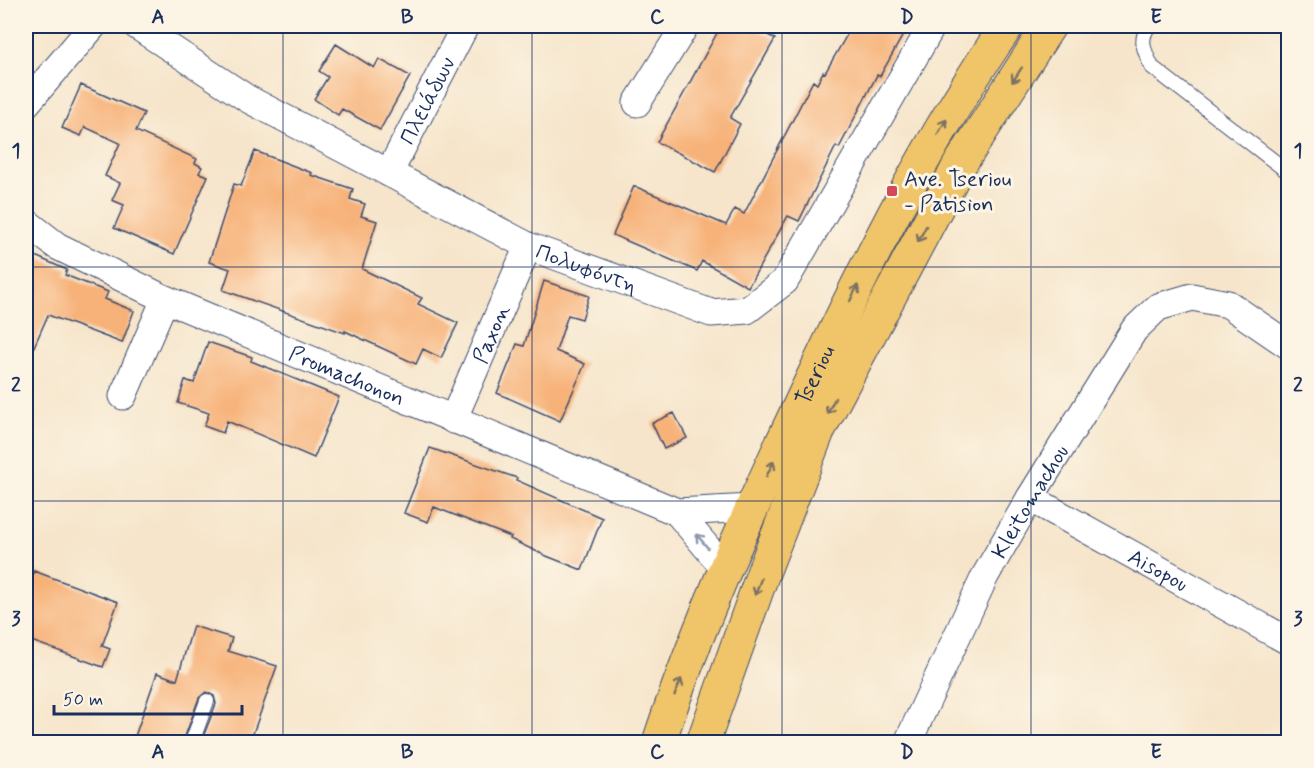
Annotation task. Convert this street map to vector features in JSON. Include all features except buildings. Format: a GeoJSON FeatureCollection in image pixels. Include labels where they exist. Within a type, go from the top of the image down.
{"type":"FeatureCollection","features":[{"type":"Feature","properties":{"kind":"main road","name":"Tseriou"},"geometry":{"type":"LineString","coordinates":[[659,742],[674,697],[751,508],[853,293],[913,177],[976,70],[1007,26]]}},
{"type":"Feature","properties":{"kind":"main road","name":"Tseriou"},"geometry":{"type":"LineString","coordinates":[[704,742],[763,573],[818,431],[960,164],[1049,26]]}},
{"type":"Feature","properties":{"kind":"street"},"geometry":{"type":"LineString","coordinates":[[26,104],[93,26]]}},
{"type":"Feature","properties":{"kind":"street","name":"Πολυφόντη"},"geometry":{"type":"LineString","coordinates":[[137,26],[248,99],[528,246],[711,314],[747,310],[785,281],[932,26]]}},
{"type":"Feature","properties":{"kind":"street","name":"Πλειάδων"},"geometry":{"type":"LineString","coordinates":[[389,173],[465,26]]}},
{"type":"Feature","properties":{"kind":"street"},"geometry":{"type":"LineString","coordinates":[[637,103],[685,26]]}},
{"type":"Feature","properties":{"kind":"street","name":"Promachonon"},"geometry":{"type":"LineString","coordinates":[[26,222],[57,246],[165,299],[677,512],[751,508]]}},
{"type":"Feature","properties":{"kind":"street","name":"Paxon"},"geometry":{"type":"LineString","coordinates":[[453,420],[528,246]]}},
{"type":"Feature","properties":{"kind":"street","name":"Kleitomachou"},"geometry":{"type":"LineString","coordinates":[[908,742],[985,576],[1030,498],[1134,330],[1158,307],[1192,297],[1228,304],[1288,345]]}},
{"type":"Feature","properties":{"kind":"street"},"geometry":{"type":"LineString","coordinates":[[123,396],[165,299]]}},
{"type":"Feature","properties":{"kind":"street","name":"Aisopou"},"geometry":{"type":"LineString","coordinates":[[1030,498],[1288,641]]}},
{"type":"Feature","properties":{"kind":"street","name":"Promachonon"},"geometry":{"type":"LineString","coordinates":[[677,512],[726,570]]}},
{"type":"Feature","properties":{"kind":"lane"},"geometry":{"type":"LineString","coordinates":[[1143,28],[1143,48],[1152,67],[1288,172]]}},
{"type":"Feature","properties":{"kind":"lane"},"geometry":{"type":"LineString","coordinates":[[192,742],[207,701]]}},
{"type":"Feature","properties":{"kind":"place","name":"Ave. Tseriou - Patision"},"geometry":{"type":"Point","coordinates":[892,191]}}]}
